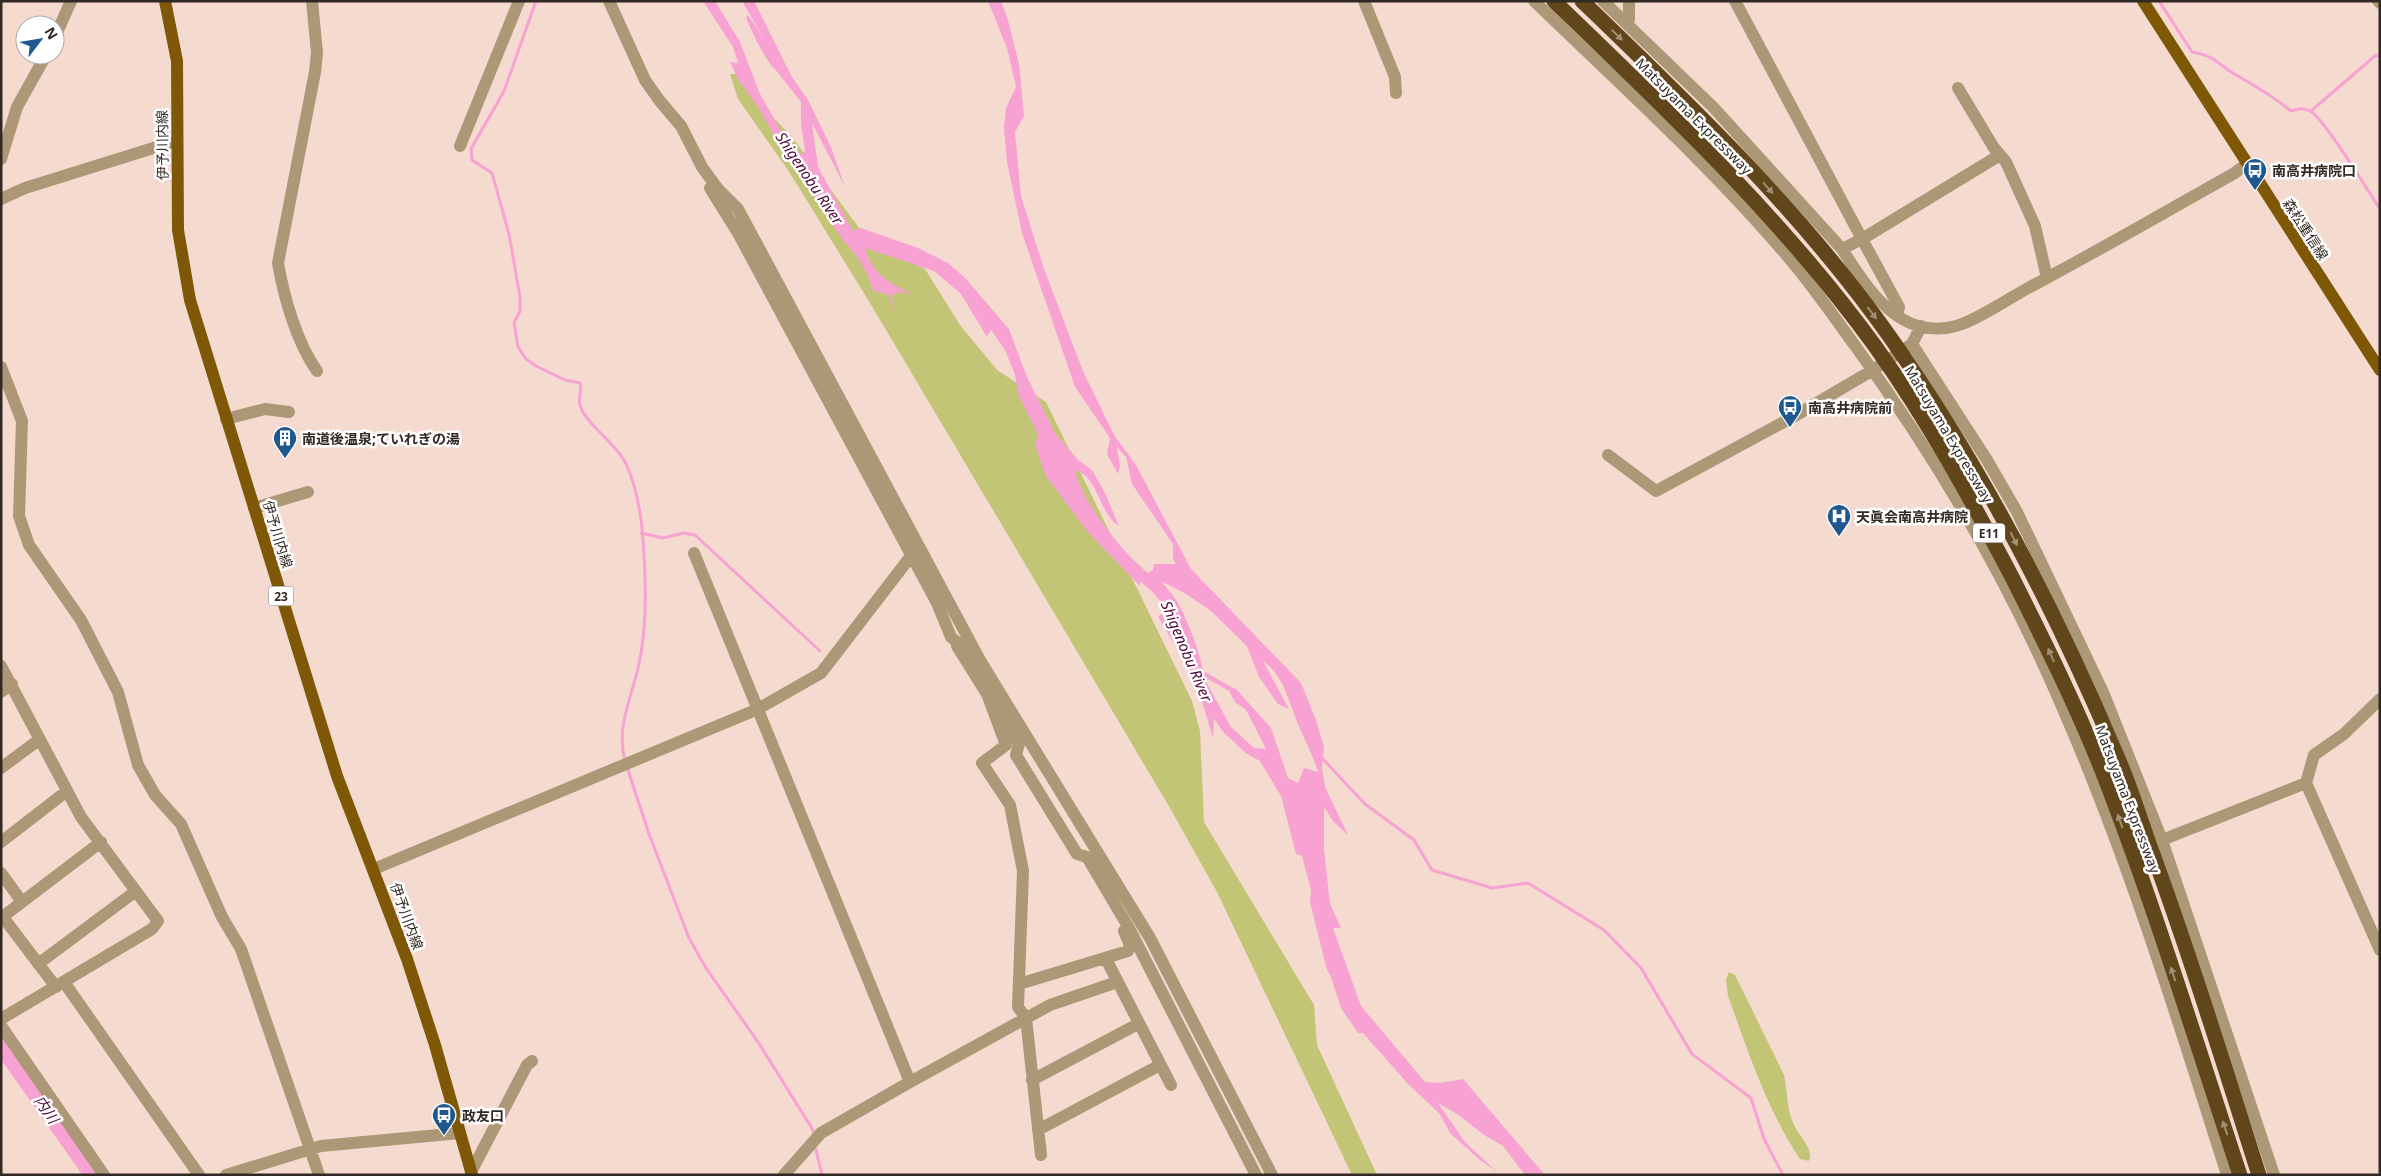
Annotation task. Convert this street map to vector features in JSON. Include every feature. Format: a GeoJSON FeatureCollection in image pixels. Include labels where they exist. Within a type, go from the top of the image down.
{"type":"FeatureCollection","features":[{"type":"Feature","properties":{"kind":"highway","name":"Matsuyama Expressway"},"geometry":{"type":"LineString","coordinates":[[1554,1],[1673,116],[1752,197],[1818,274],[1875,346],[1928,426],[1988,532],[2047,646],[2100,765],[2145,887],[2240,1175]]}},
{"type":"Feature","properties":{"kind":"highway","name":"Matsuyama Expressway"},"geometry":{"type":"LineString","coordinates":[[1582,1],[1687,102],[1765,184],[1833,262],[1889,336],[1926,392],[2005,521],[2065,638],[2118,759],[2205,1004],[2259,1175]]}},
{"type":"Feature","properties":{"kind":"main road","name":"伊予川内線"},"geometry":{"type":"LineString","coordinates":[[165,1],[177,61],[178,230],[190,300],[337,776],[407,959],[472,1173]]}},
{"type":"Feature","properties":{"kind":"main road","name":"森松重信線"},"geometry":{"type":"LineString","coordinates":[[2143,1],[2380,370]]}},
{"type":"Feature","properties":{"kind":"street"},"geometry":{"type":"LineString","coordinates":[[65,15],[71,1]]}},
{"type":"Feature","properties":{"kind":"street"},"geometry":{"type":"LineString","coordinates":[[312,1],[317,53],[315,72],[278,263],[281,279],[305,353],[317,371]]}},
{"type":"Feature","properties":{"kind":"street"},"geometry":{"type":"LineString","coordinates":[[460,146],[519,1]]}},
{"type":"Feature","properties":{"kind":"street"},"geometry":{"type":"LineString","coordinates":[[609,1],[645,80],[680,126],[702,167],[718,189],[738,209],[981,662],[1098,850],[1150,938],[1272,1175]]}},
{"type":"Feature","properties":{"kind":"street"},"geometry":{"type":"LineString","coordinates":[[1364,1],[1395,77],[1396,93]]}},
{"type":"Feature","properties":{"kind":"street"},"geometry":{"type":"LineString","coordinates":[[1534,1],[1689,150],[1790,259],[1872,370],[1928,451],[1981,543],[2021,619],[2063,709],[2120,853],[2228,1175]]}},
{"type":"Feature","properties":{"kind":"street"},"geometry":{"type":"LineString","coordinates":[[1603,1],[1714,108],[1842,249],[1854,268],[1887,307],[1897,315],[1921,326],[1937,328],[1957,326],[2047,278],[2233,174],[2247,164]]}},
{"type":"Feature","properties":{"kind":"street"},"geometry":{"type":"LineString","coordinates":[[1627,24],[1630,18],[1628,1]]}},
{"type":"Feature","properties":{"kind":"street"},"geometry":{"type":"LineString","coordinates":[[1735,1],[1900,307],[1897,315]]}},
{"type":"Feature","properties":{"kind":"street"},"geometry":{"type":"LineString","coordinates":[[1,159],[17,108],[41,65]]}},
{"type":"Feature","properties":{"kind":"street"},"geometry":{"type":"LineString","coordinates":[[1958,88],[2006,162],[2035,226],[2047,278]]}},
{"type":"Feature","properties":{"kind":"street"},"geometry":{"type":"LineString","coordinates":[[1,199],[25,188],[176,141]]}},
{"type":"Feature","properties":{"kind":"street"},"geometry":{"type":"LineString","coordinates":[[1842,249],[1862,239],[2000,155]]}},
{"type":"Feature","properties":{"kind":"street"},"geometry":{"type":"LineString","coordinates":[[702,167],[708,184],[738,233],[910,556],[937,603],[951,637],[1019,744],[1016,755],[1077,854],[1086,857],[1130,928],[1256,1175]]}},
{"type":"Feature","properties":{"kind":"street"},"geometry":{"type":"LineString","coordinates":[[1608,455],[1656,491],[1793,417],[1872,370],[1912,344],[1921,326]]}},
{"type":"Feature","properties":{"kind":"street"},"geometry":{"type":"LineString","coordinates":[[1912,344],[1987,460],[2017,512],[2103,692],[2162,840],[2274,1175]]}},
{"type":"Feature","properties":{"kind":"street"},"geometry":{"type":"LineString","coordinates":[[1,367],[22,421],[19,516],[29,545],[81,620],[118,692],[138,765],[155,795],[181,824],[222,917],[241,949],[319,1175]]}},
{"type":"Feature","properties":{"kind":"street"},"geometry":{"type":"LineString","coordinates":[[226,419],[265,409],[289,412]]}},
{"type":"Feature","properties":{"kind":"street"},"geometry":{"type":"LineString","coordinates":[[254,508],[308,492]]}},
{"type":"Feature","properties":{"kind":"street"},"geometry":{"type":"LineString","coordinates":[[694,553],[910,1082]]}},
{"type":"Feature","properties":{"kind":"street"},"geometry":{"type":"LineString","coordinates":[[374,869],[758,709],[821,672],[910,556]]}},
{"type":"Feature","properties":{"kind":"street"},"geometry":{"type":"LineString","coordinates":[[951,637],[981,662]]}},
{"type":"Feature","properties":{"kind":"street"},"geometry":{"type":"LineString","coordinates":[[1,666],[81,817],[158,921],[152,929],[1,1019]]}},
{"type":"Feature","properties":{"kind":"street"},"geometry":{"type":"LineString","coordinates":[[1,692],[12,684]]}},
{"type":"Feature","properties":{"kind":"street"},"geometry":{"type":"LineString","coordinates":[[987,694],[1006,745],[982,763],[1010,805],[1022,871],[1018,1007],[1026,1018],[1041,1155]]}},
{"type":"Feature","properties":{"kind":"street"},"geometry":{"type":"LineString","coordinates":[[2380,698],[2344,734],[2314,755],[2306,783],[2380,950]]}},
{"type":"Feature","properties":{"kind":"street"},"geometry":{"type":"LineString","coordinates":[[1,768],[40,739]]}},
{"type":"Feature","properties":{"kind":"street"},"geometry":{"type":"LineString","coordinates":[[2162,840],[2306,783]]}},
{"type":"Feature","properties":{"kind":"street"},"geometry":{"type":"LineString","coordinates":[[1,841],[67,791]]}},
{"type":"Feature","properties":{"kind":"street"},"geometry":{"type":"LineString","coordinates":[[101,842],[2,917],[38,964],[60,984],[199,1175]]}},
{"type":"Feature","properties":{"kind":"street"},"geometry":{"type":"LineString","coordinates":[[1019,984],[1128,951],[1130,945],[1098,865],[1098,850]]}},
{"type":"Feature","properties":{"kind":"street"},"geometry":{"type":"LineString","coordinates":[[1,873],[22,902]]}},
{"type":"Feature","properties":{"kind":"street"},"geometry":{"type":"LineString","coordinates":[[38,964],[136,891]]}},
{"type":"Feature","properties":{"kind":"street"},"geometry":{"type":"LineString","coordinates":[[1106,959],[1171,1085]]}},
{"type":"Feature","properties":{"kind":"street"},"geometry":{"type":"LineString","coordinates":[[784,1175],[821,1134],[910,1082],[1050,1005],[1117,982]]}},
{"type":"Feature","properties":{"kind":"street"},"geometry":{"type":"LineString","coordinates":[[1032,1080],[1138,1024]]}},
{"type":"Feature","properties":{"kind":"street"},"geometry":{"type":"LineString","coordinates":[[1,1026],[104,1175]]}},
{"type":"Feature","properties":{"kind":"street"},"geometry":{"type":"LineString","coordinates":[[472,1173],[527,1065],[532,1061]]}},
{"type":"Feature","properties":{"kind":"street"},"geometry":{"type":"LineString","coordinates":[[1038,1130],[1160,1065]]}},
{"type":"Feature","properties":{"kind":"street"},"geometry":{"type":"LineString","coordinates":[[226,1175],[310,1148],[460,1133]]}},
{"type":"Feature","properties":{"kind":"green space"},"geometry":{"type":"Polygon","coordinates":[[[730,74],[739,74],[745,88],[792,137],[862,232],[895,254],[925,269],[960,325],[997,370],[1046,402],[1192,701],[1200,731],[1204,822],[1314,1005],[1317,1045],[1377,1175],[1352,1175],[1217,892],[1170,808],[873,308],[790,173],[738,99],[730,74]]]}},
{"type":"Feature","properties":{"kind":"green space"},"geometry":{"type":"Polygon","coordinates":[[[1729,972],[1735,975],[1784,1075],[1790,1113],[1794,1125],[1808,1147],[1809,1161],[1800,1159],[1788,1140],[1759,1080],[1728,996],[1726,980],[1729,972]]]}},
{"type":"Feature","properties":{"kind":"water","name":"Shigenobu River"},"geometry":{"type":"Polygon","coordinates":[[[703,1],[715,1],[740,42],[760,94],[791,148],[796,148],[801,155],[805,150],[801,124],[801,102],[768,61],[751,29],[746,17],[748,15],[764,39],[742,1],[754,1],[792,77],[808,100],[831,147],[845,187],[812,123],[818,167],[853,231],[861,228],[918,248],[948,263],[966,279],[1009,329],[1027,377],[1055,433],[1078,460],[1092,470],[1105,493],[1119,526],[1107,513],[1089,480],[1075,470],[1079,483],[1094,511],[1115,540],[1148,573],[1153,570],[1154,564],[1176,564],[1173,558],[1173,544],[1132,484],[1126,457],[1117,447],[1120,467],[1118,474],[1107,454],[1110,438],[1075,387],[1022,233],[1007,162],[1004,127],[1006,108],[1016,87],[1007,48],[988,1],[1001,1],[1008,20],[1019,64],[1024,116],[1015,132],[1021,196],[1044,269],[1083,371],[1114,435],[1136,465],[1191,569],[1301,683],[1316,720],[1324,747],[1322,768],[1325,787],[1348,835],[1333,821],[1324,807],[1324,849],[1330,904],[1341,928],[1333,928],[1361,1006],[1425,1082],[1440,1083],[1463,1079],[1545,1175],[1525,1175],[1503,1146],[1438,1103],[1465,1142],[1497,1172],[1480,1160],[1450,1133],[1439,1113],[1408,1084],[1363,1033],[1358,1033],[1341,1008],[1327,970],[1310,902],[1311,890],[1302,856],[1296,854],[1281,796],[1260,761],[1247,754],[1224,733],[1214,719],[1213,738],[1190,669],[1158,616],[1164,613],[1159,599],[1140,582],[1140,586],[1088,532],[1046,476],[1035,445],[1038,434],[1018,394],[1015,375],[1005,350],[991,330],[987,337],[961,294],[934,271],[865,248],[872,264],[883,277],[897,287],[913,294],[899,292],[891,296],[896,315],[888,294],[873,291],[868,275],[857,257],[840,236],[786,156],[758,107],[738,79],[730,62],[738,63],[733,47],[703,1]],[[1161,581],[1183,612],[1203,671],[1237,690],[1271,728],[1288,778],[1298,783],[1304,768],[1318,772],[1279,678],[1263,661],[1289,709],[1278,704],[1259,677],[1247,646],[1211,611],[1186,594],[1161,581]],[[1203,676],[1231,727],[1254,748],[1266,749],[1246,710],[1235,702],[1229,691],[1203,676]]]}},
{"type":"Feature","properties":{"kind":"waterway"},"geometry":{"type":"LineString","coordinates":[[536,1],[504,91],[471,149],[472,160],[492,173],[509,234],[520,297],[520,311],[514,323],[518,347],[526,359],[536,366],[565,380],[580,383],[579,402],[581,408],[590,422],[622,457],[636,491],[643,536],[645,613],[640,657],[623,725],[622,736],[625,760]]}},
{"type":"Feature","properties":{"kind":"waterway"},"geometry":{"type":"LineString","coordinates":[[2159,1],[2192,52],[2211,58],[2291,111],[2305,109],[2317,116],[2380,209]]}},
{"type":"Feature","properties":{"kind":"waterway"},"geometry":{"type":"LineString","coordinates":[[2311,111],[2376,55],[2380,57]]}},
{"type":"Feature","properties":{"kind":"waterway"},"geometry":{"type":"LineString","coordinates":[[641,533],[663,538],[684,533],[695,535],[820,651]]}},
{"type":"Feature","properties":{"kind":"waterway"},"geometry":{"type":"LineString","coordinates":[[1320,756],[1365,804],[1414,840],[1432,870],[1492,888],[1528,883],[1604,930],[1641,968],[1692,1054],[1751,1098],[1764,1139],[1783,1175]]}},
{"type":"Feature","properties":{"kind":"waterway"},"geometry":{"type":"LineString","coordinates":[[627,767],[649,834],[689,938],[706,968],[758,1042],[813,1130],[814,1135]]}},
{"type":"Feature","properties":{"kind":"waterway","name":"内川"},"geometry":{"type":"LineString","coordinates":[[1,1043],[94,1175]]}},
{"type":"Feature","properties":{"kind":"waterway"},"geometry":{"type":"LineString","coordinates":[[815,1146],[822,1175]]}},
{"type":"Feature","properties":{"kind":"place","name":"南高井病院口"},"geometry":{"type":"Point","coordinates":[2255,191]}},
{"type":"Feature","properties":{"kind":"place","name":"南高井病院前"},"geometry":{"type":"Point","coordinates":[1790,428]}},
{"type":"Feature","properties":{"kind":"place","name":"南道後温泉;ていれぎの湯"},"geometry":{"type":"Point","coordinates":[285,459]}},
{"type":"Feature","properties":{"kind":"place","name":"天眞会南高井病院"},"geometry":{"type":"Point","coordinates":[1839,537]}},
{"type":"Feature","properties":{"kind":"place","name":"政友口"},"geometry":{"type":"Point","coordinates":[444,1136]}}]}
